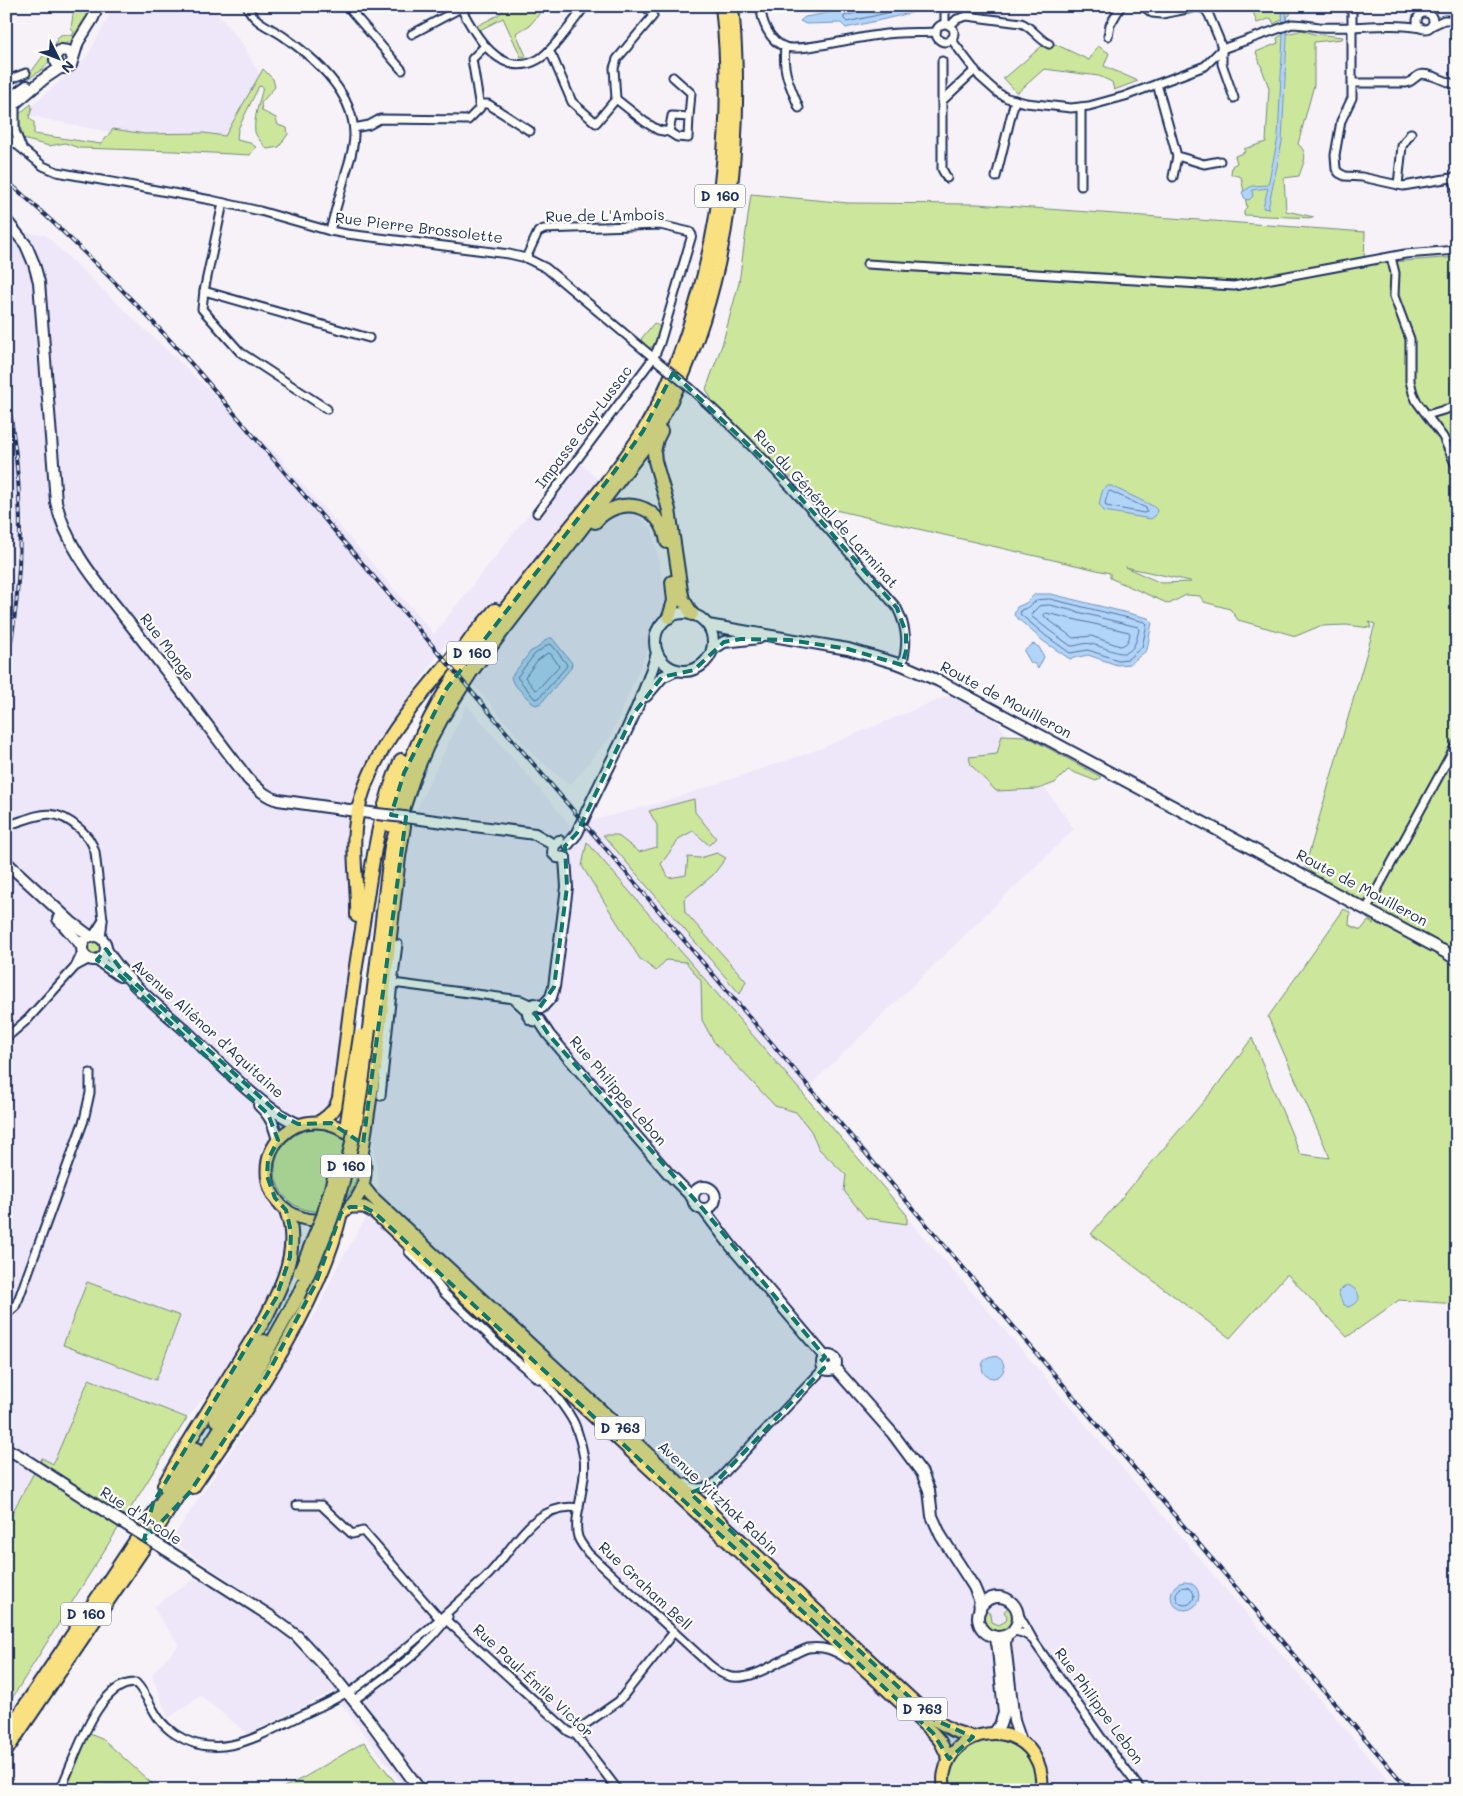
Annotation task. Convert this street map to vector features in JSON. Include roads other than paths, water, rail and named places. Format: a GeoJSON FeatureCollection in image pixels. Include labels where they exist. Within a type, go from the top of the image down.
{"type":"FeatureCollection","features":[{"type":"Feature","properties":{"kind":"highway","name":"D 160"},"geometry":{"type":"LineString","coordinates":[[717,6],[721,45],[721,101],[731,124]]}},
{"type":"Feature","properties":{"kind":"highway","name":"D 160"},"geometry":{"type":"LineString","coordinates":[[365,1029],[380,866],[404,773],[417,742],[446,688],[462,665],[643,449],[667,409],[692,352],[714,276],[730,191],[731,124],[722,6]]}},
{"type":"Feature","properties":{"kind":"highway","name":"D 160"},"geometry":{"type":"LineString","coordinates":[[6,1751],[154,1523],[215,1420],[294,1295],[323,1216],[344,1142],[365,1029],[391,846],[405,801],[427,746],[466,679],[576,530],[643,430],[666,388],[682,349],[702,282],[713,236],[731,124],[736,72],[732,6]]}},
{"type":"Feature","properties":{"kind":"highway","name":"D 160"},"geometry":{"type":"LineString","coordinates":[[731,124],[741,100],[739,6]]}},
{"type":"Feature","properties":{"kind":"highway"},"geometry":{"type":"LineString","coordinates":[[667,409],[666,422],[657,440],[654,452],[655,461],[669,510],[681,591],[683,599],[692,614]]}},
{"type":"Feature","properties":{"kind":"highway"},"geometry":{"type":"LineString","coordinates":[[321,1121],[332,1113],[337,1106],[339,1098],[356,961],[374,851],[390,786],[427,704],[472,637],[559,533],[590,528],[602,514],[622,506],[644,508],[659,520],[666,535],[674,593],[673,608],[669,617]]}},
{"type":"Feature","properties":{"kind":"highway"},"geometry":{"type":"LineString","coordinates":[[356,961],[358,912],[354,862],[355,831],[357,811],[368,777],[386,742],[463,645],[472,637]]}},
{"type":"Feature","properties":{"kind":"highway"},"geometry":{"type":"LineString","coordinates":[[362,1152],[404,826],[405,801]]}},
{"type":"Feature","properties":{"kind":"highway"},"geometry":{"type":"LineString","coordinates":[[154,1523],[153,1503],[276,1298],[290,1256],[291,1232],[286,1210]]}},
{"type":"Feature","properties":{"kind":"highway","name":"D 160"},"geometry":{"type":"LineString","coordinates":[[6,1734],[154,1523],[168,1518],[190,1492],[241,1416],[287,1342],[316,1283],[346,1210]]}},
{"type":"Feature","properties":{"kind":"main road"},"geometry":{"type":"LineString","coordinates":[[346,1210],[356,1200],[363,1186],[366,1167],[357,1142],[346,1131],[321,1121],[298,1124],[284,1133],[270,1153],[267,1176],[275,1198],[286,1210],[296,1216],[319,1220],[330,1218],[346,1210],[364,1207],[375,1212]]}},
{"type":"Feature","properties":{"kind":"main road","name":"Avenue Yitzhak Rabin"},"geometry":{"type":"LineString","coordinates":[[363,1186],[371,1196],[932,1719],[954,1731],[973,1737]]}},
{"type":"Feature","properties":{"kind":"main road","name":"Avenue Yitzhak Rabin"},"geometry":{"type":"LineString","coordinates":[[375,1212],[933,1733],[949,1759]]}},
{"type":"Feature","properties":{"kind":"main road"},"geometry":{"type":"LineString","coordinates":[[944,1790],[944,1774],[949,1759],[959,1746],[973,1737],[994,1732],[1008,1735],[1021,1742],[1031,1751],[1038,1763],[1042,1776],[1042,1790]]}},
{"type":"Feature","properties":{"kind":"street"},"geometry":{"type":"LineString","coordinates":[[69,54],[93,18],[98,6]]}},
{"type":"Feature","properties":{"kind":"street"},"geometry":{"type":"LineString","coordinates":[[247,6],[252,17],[302,50],[328,74],[347,103],[353,119],[353,150],[330,231]]}},
{"type":"Feature","properties":{"kind":"street"},"geometry":{"type":"LineString","coordinates":[[347,6],[402,70]]}},
{"type":"Feature","properties":{"kind":"street"},"geometry":{"type":"LineString","coordinates":[[412,34],[460,7],[472,31],[484,47],[497,57],[512,64],[526,64],[540,58],[549,51],[586,6]]}},
{"type":"Feature","properties":{"kind":"street"},"geometry":{"type":"LineString","coordinates":[[549,51],[572,102],[596,123],[616,99],[614,68],[617,60],[653,16],[646,6]]}},
{"type":"Feature","properties":{"kind":"street"},"geometry":{"type":"LineString","coordinates":[[761,6],[761,16],[767,31],[785,47],[799,48],[881,34],[936,32]]}},
{"type":"Feature","properties":{"kind":"street"},"geometry":{"type":"LineString","coordinates":[[936,32],[942,41],[951,39],[954,33],[948,25],[944,6]]}},
{"type":"Feature","properties":{"kind":"street"},"geometry":{"type":"LineString","coordinates":[[1108,36],[1110,25],[1121,6]]}},
{"type":"Feature","properties":{"kind":"street"},"geometry":{"type":"LineString","coordinates":[[1143,6],[1152,13],[1162,14],[1198,7],[1204,9],[1209,15],[1222,50],[1222,64],[1234,98]]}},
{"type":"Feature","properties":{"kind":"street"},"geometry":{"type":"LineString","coordinates":[[1352,6],[1352,98],[1342,121],[1336,155],[1336,169],[1345,176],[1362,177],[1408,186],[1455,177],[1456,189]]}},
{"type":"Feature","properties":{"kind":"street"},"geometry":{"type":"LineString","coordinates":[[1405,26],[1419,16],[1425,6],[1433,20],[1430,26]]}},
{"type":"Feature","properties":{"kind":"street"},"geometry":{"type":"LineString","coordinates":[[1419,16],[1430,15],[1444,20],[1457,20]]}},
{"type":"Feature","properties":{"kind":"street"},"geometry":{"type":"LineString","coordinates":[[936,32],[940,26],[948,25],[957,19],[967,16],[1026,25],[1044,42],[1050,44]]}},
{"type":"Feature","properties":{"kind":"street"},"geometry":{"type":"LineString","coordinates":[[1419,16],[1418,24],[1421,28]]}},
{"type":"Feature","properties":{"kind":"street"},"geometry":{"type":"LineString","coordinates":[[951,39],[974,70],[991,88],[1007,98],[1059,107],[1081,107],[1125,96],[1204,66],[1222,50],[1285,27],[1302,24],[1318,27],[1405,26],[1426,29],[1444,20]]}},
{"type":"Feature","properties":{"kind":"street"},"geometry":{"type":"LineString","coordinates":[[354,128],[370,125],[380,119],[468,120],[480,108],[472,59],[484,47]]}},
{"type":"Feature","properties":{"kind":"street"},"geometry":{"type":"LineString","coordinates":[[785,47],[783,62],[785,72],[799,108]]}},
{"type":"Feature","properties":{"kind":"street"},"geometry":{"type":"LineString","coordinates":[[6,111],[11,102],[44,78],[57,64],[58,52],[69,54]]}},
{"type":"Feature","properties":{"kind":"street"},"geometry":{"type":"LineString","coordinates":[[57,64],[69,67],[73,62],[69,54]]}},
{"type":"Feature","properties":{"kind":"street"},"geometry":{"type":"LineString","coordinates":[[942,60],[942,169],[947,178]]}},
{"type":"Feature","properties":{"kind":"street"},"geometry":{"type":"LineString","coordinates":[[942,101],[974,70]]}},
{"type":"Feature","properties":{"kind":"street"},"geometry":{"type":"LineString","coordinates":[[6,77],[13,78],[26,73]]}},
{"type":"Feature","properties":{"kind":"street"},"geometry":{"type":"LineString","coordinates":[[1353,83],[1406,83],[1411,82],[1420,74],[1426,73],[1457,85]]}},
{"type":"Feature","properties":{"kind":"street"},"geometry":{"type":"LineString","coordinates":[[616,99],[658,130],[669,132],[676,137],[688,138],[691,93],[673,77]]}},
{"type":"Feature","properties":{"kind":"street"},"geometry":{"type":"LineString","coordinates":[[1157,84],[1177,156],[1173,177]]}},
{"type":"Feature","properties":{"kind":"street"},"geometry":{"type":"LineString","coordinates":[[996,177],[1015,100]]}},
{"type":"Feature","properties":{"kind":"street"},"geometry":{"type":"LineString","coordinates":[[11,102],[16,131],[22,148]]}},
{"type":"Feature","properties":{"kind":"street"},"geometry":{"type":"LineString","coordinates":[[479,104],[488,104],[530,131]]}},
{"type":"Feature","properties":{"kind":"street"},"geometry":{"type":"LineString","coordinates":[[1081,107],[1081,186]]}},
{"type":"Feature","properties":{"kind":"street"},"geometry":{"type":"LineString","coordinates":[[669,132],[672,116],[689,117]]}},
{"type":"Feature","properties":{"kind":"street"},"geometry":{"type":"LineString","coordinates":[[1398,185],[1402,146],[1411,133]]}},
{"type":"Feature","properties":{"kind":"street","name":"Rue Pierre Brossolette"},"geometry":{"type":"LineString","coordinates":[[6,136],[52,171],[260,211],[330,231],[509,254],[526,258],[546,268],[667,369]]}},
{"type":"Feature","properties":{"kind":"street"},"geometry":{"type":"LineString","coordinates":[[1177,156],[1204,164],[1220,161]]}},
{"type":"Feature","properties":{"kind":"street"},"geometry":{"type":"LineString","coordinates":[[222,203],[202,309],[240,352],[326,409]]}},
{"type":"Feature","properties":{"kind":"street","name":"Rue Monge"},"geometry":{"type":"LineString","coordinates":[[7,222],[26,245],[39,282],[56,502],[70,541],[248,779],[258,790],[272,798],[377,814],[535,834],[554,845]]}},
{"type":"Feature","properties":{"kind":"street","name":"Rue de L'Ambois"},"geometry":{"type":"LineString","coordinates":[[526,258],[538,232],[544,229],[660,225],[690,232],[692,235],[666,325],[654,357]]}},
{"type":"Feature","properties":{"kind":"street"},"geometry":{"type":"LineString","coordinates":[[867,264],[1234,286],[1392,257],[1457,250]]}},
{"type":"Feature","properties":{"kind":"street"},"geometry":{"type":"LineString","coordinates":[[1392,257],[1395,273],[1394,296],[1410,339],[1410,381],[1417,402],[1443,437],[1457,468]]}},
{"type":"Feature","properties":{"kind":"street"},"geometry":{"type":"LineString","coordinates":[[204,291],[369,338]]}},
{"type":"Feature","properties":{"kind":"street","name":"Impasse Gay-Lussac"},"geometry":{"type":"LineString","coordinates":[[537,513],[654,357]]}},
{"type":"Feature","properties":{"kind":"street","name":"Rue du Général de Larminat"},"geometry":{"type":"LineString","coordinates":[[667,369],[740,434],[784,479],[897,608],[903,619],[906,633],[906,651],[902,665]]}},
{"type":"Feature","properties":{"kind":"street"},"geometry":{"type":"LineString","coordinates":[[1427,415],[1457,406]]}},
{"type":"Feature","properties":{"kind":"street"},"geometry":{"type":"LineString","coordinates":[[684,613],[692,614],[701,618],[712,632],[713,649],[710,656],[700,667],[687,671],[668,667],[657,653],[655,639],[657,631],[669,617],[684,613]]}},
{"type":"Feature","properties":{"kind":"street"},"geometry":{"type":"LineString","coordinates":[[708,625],[790,640]]}},
{"type":"Feature","properties":{"kind":"street"},"geometry":{"type":"LineString","coordinates":[[713,649],[724,642],[741,639],[790,640]]}},
{"type":"Feature","properties":{"kind":"street","name":"Route de Mouilleron"},"geometry":{"type":"LineString","coordinates":[[790,640],[848,649],[902,665],[939,681],[1447,953]]}},
{"type":"Feature","properties":{"kind":"street"},"geometry":{"type":"LineString","coordinates":[[568,844],[577,833],[634,713],[657,653]]}},
{"type":"Feature","properties":{"kind":"street"},"geometry":{"type":"LineString","coordinates":[[634,713],[651,688],[662,677],[677,670]]}},
{"type":"Feature","properties":{"kind":"street"},"geometry":{"type":"LineString","coordinates":[[1367,906],[1457,743]]}},
{"type":"Feature","properties":{"kind":"street"},"geometry":{"type":"LineString","coordinates":[[6,826],[45,814],[56,814],[65,817],[88,837],[95,852],[103,920],[98,940],[103,956],[88,954]]}},
{"type":"Feature","properties":{"kind":"street"},"geometry":{"type":"LineString","coordinates":[[565,858],[554,856],[552,850],[554,845],[561,841],[568,844]]}},
{"type":"Feature","properties":{"kind":"street"},"geometry":{"type":"LineString","coordinates":[[394,983],[522,1000],[534,1008],[551,997],[554,987],[567,887],[565,858],[570,852],[568,844]]}},
{"type":"Feature","properties":{"kind":"street","name":"Route de Mouilleron"},"geometry":{"type":"LineString","coordinates":[[1254,850],[1311,875],[1401,923],[1447,953]]}},
{"type":"Feature","properties":{"kind":"street","name":"Avenue Aliénor d'Aquitaine"},"geometry":{"type":"LineString","coordinates":[[6,862],[71,922],[98,940],[123,972],[225,1068],[271,1108],[298,1124]]}},
{"type":"Feature","properties":{"kind":"street","name":"Avenue Aliénor d'Aquitaine"},"geometry":{"type":"LineString","coordinates":[[6,870],[75,936],[88,954],[120,976],[268,1114],[274,1122],[278,1140]]}},
{"type":"Feature","properties":{"kind":"street"},"geometry":{"type":"LineString","coordinates":[[1324,888],[1367,906],[1376,916]]}},
{"type":"Feature","properties":{"kind":"street"},"geometry":{"type":"LineString","coordinates":[[88,954],[85,940],[98,940]]}},
{"type":"Feature","properties":{"kind":"street"},"geometry":{"type":"LineString","coordinates":[[381,1096],[398,944]]}},
{"type":"Feature","properties":{"kind":"street"},"geometry":{"type":"LineString","coordinates":[[1447,953],[1457,960]]}},
{"type":"Feature","properties":{"kind":"street"},"geometry":{"type":"LineString","coordinates":[[6,1038],[28,1019],[88,954]]}},
{"type":"Feature","properties":{"kind":"street","name":"Rue Philippe Lebon"},"geometry":{"type":"LineString","coordinates":[[534,1008],[544,1016],[539,1020],[549,1035],[693,1198]]}},
{"type":"Feature","properties":{"kind":"street"},"geometry":{"type":"LineString","coordinates":[[6,1315],[15,1307],[19,1298],[84,1120],[90,1093],[90,1073]]}},
{"type":"Feature","properties":{"kind":"street"},"geometry":{"type":"LineString","coordinates":[[676,1180],[712,1191],[715,1197],[713,1204],[719,1231]]}},
{"type":"Feature","properties":{"kind":"street"},"geometry":{"type":"LineString","coordinates":[[701,1188],[695,1191],[693,1198],[695,1205],[703,1209],[719,1231],[825,1357]]}},
{"type":"Feature","properties":{"kind":"street"},"geometry":{"type":"LineString","coordinates":[[703,1209],[713,1204]]}},
{"type":"Feature","properties":{"kind":"street"},"geometry":{"type":"LineString","coordinates":[[375,1212],[379,1222],[422,1265],[444,1293],[527,1371],[561,1394],[609,1431]]}},
{"type":"Feature","properties":{"kind":"street","name":"Rue Graham Bell"},"geometry":{"type":"LineString","coordinates":[[513,1342],[567,1411],[580,1439],[584,1460],[584,1482],[576,1525],[578,1537],[588,1553],[711,1666],[728,1676],[736,1678],[750,1676],[808,1648],[824,1647],[836,1651],[870,1674]]}},
{"type":"Feature","properties":{"kind":"street"},"geometry":{"type":"LineString","coordinates":[[825,1357],[830,1356],[834,1358],[835,1368],[893,1434],[922,1473],[929,1490],[932,1516],[941,1536],[974,1587],[980,1610],[978,1620],[980,1625],[987,1634],[993,1636],[1021,1632],[1027,1634],[1033,1640]]}},
{"type":"Feature","properties":{"kind":"street"},"geometry":{"type":"LineString","coordinates":[[824,1368],[822,1362],[825,1357]]}},
{"type":"Feature","properties":{"kind":"street"},"geometry":{"type":"LineString","coordinates":[[660,1465],[692,1487],[701,1489],[714,1484],[824,1368]]}},
{"type":"Feature","properties":{"kind":"street"},"geometry":{"type":"LineString","coordinates":[[824,1368],[831,1370],[835,1368]]}},
{"type":"Feature","properties":{"kind":"street","name":"Rue d'Arcole"},"geometry":{"type":"LineString","coordinates":[[6,1444],[18,1455]]}},
{"type":"Feature","properties":{"kind":"street","name":"Rue d'Arcole"},"geometry":{"type":"LineString","coordinates":[[6,1449],[248,1602],[297,1636],[333,1675],[368,1730],[420,1790]]}},
{"type":"Feature","properties":{"kind":"street"},"geometry":{"type":"LineString","coordinates":[[714,1484],[709,1502],[716,1517]]}},
{"type":"Feature","properties":{"kind":"street","name":"Rue Paul-Émile Victor"},"geometry":{"type":"LineString","coordinates":[[297,1505],[321,1505],[352,1534],[363,1531],[443,1619],[567,1730],[573,1733],[618,1790]]}},
{"type":"Feature","properties":{"kind":"street"},"geometry":{"type":"LineString","coordinates":[[60,1790],[101,1704],[106,1697],[119,1687],[128,1683],[136,1683],[163,1724],[189,1742],[218,1747],[253,1740],[346,1696],[414,1654],[434,1636],[443,1619],[460,1600],[486,1578],[525,1530],[537,1519],[551,1511],[567,1506],[580,1508]]}},
{"type":"Feature","properties":{"kind":"street"},"geometry":{"type":"LineString","coordinates":[[974,1587],[990,1599]]}},
{"type":"Feature","properties":{"kind":"street"},"geometry":{"type":"LineString","coordinates":[[980,1610],[990,1599],[1002,1597],[1010,1600],[1016,1607],[1018,1615],[1016,1627],[1009,1634],[1004,1644],[1014,1721],[1021,1742]]}},
{"type":"Feature","properties":{"kind":"street","name":"Rue d'Arcole"},"geometry":{"type":"LineString","coordinates":[[248,1602],[314,1663],[368,1719],[411,1779]]}},
{"type":"Feature","properties":{"kind":"street","name":"Rue Philippe Lebon"},"geometry":{"type":"LineString","coordinates":[[1018,1615],[1033,1640],[1100,1736],[1141,1790]]}},
{"type":"Feature","properties":{"kind":"street"},"geometry":{"type":"LineString","coordinates":[[573,1733],[619,1701],[674,1632]]}},
{"type":"Feature","properties":{"kind":"street"},"geometry":{"type":"LineString","coordinates":[[993,1636],[997,1642],[1004,1713],[1003,1719],[994,1732]]}},
{"type":"Feature","properties":{"kind":"water"},"geometry":{"type":"Polygon","coordinates":[[[868,6],[929,6],[928,9],[846,28],[841,23],[806,24],[800,21],[805,17],[868,6]]]}},
{"type":"Feature","properties":{"kind":"water"},"geometry":{"type":"Polygon","coordinates":[[[1282,6],[1286,6],[1287,37],[1282,142],[1268,209],[1263,208],[1268,188],[1252,190],[1253,196],[1249,200],[1245,199],[1242,192],[1252,186],[1268,185],[1278,138],[1283,35],[1282,6]]]}},
{"type":"Feature","properties":{"kind":"water"},"geometry":{"type":"Polygon","coordinates":[[[1111,486],[1153,506],[1157,510],[1156,515],[1151,519],[1104,511],[1099,504],[1103,489],[1111,486]]]}},
{"type":"Feature","properties":{"kind":"water"},"geometry":{"type":"Polygon","coordinates":[[[1035,594],[1051,594],[1148,618],[1152,622],[1147,650],[1130,664],[1117,665],[1088,655],[1070,659],[1043,641],[1014,615],[1017,607],[1026,603],[1035,594]]]}},
{"type":"Feature","properties":{"kind":"water"},"geometry":{"type":"Polygon","coordinates":[[[548,638],[552,638],[572,663],[571,668],[541,703],[536,705],[513,683],[511,677],[531,651],[548,638]]]}},
{"type":"Feature","properties":{"kind":"water"},"geometry":{"type":"Polygon","coordinates":[[[1033,644],[1039,647],[1044,657],[1038,669],[1035,664],[1031,663],[1024,651],[1033,644]]]}},
{"type":"Feature","properties":{"kind":"water"},"geometry":{"type":"Polygon","coordinates":[[[1347,1285],[1359,1295],[1358,1301],[1348,1307],[1343,1304],[1338,1292],[1347,1285]]]}},
{"type":"Feature","properties":{"kind":"water"},"geometry":{"type":"Polygon","coordinates":[[[993,1356],[1001,1359],[1004,1367],[1001,1375],[993,1378],[985,1375],[982,1367],[985,1359],[993,1356]]]}},
{"type":"Feature","properties":{"kind":"water"},"geometry":{"type":"Polygon","coordinates":[[[1185,1582],[1195,1586],[1199,1596],[1195,1606],[1185,1610],[1175,1606],[1171,1596],[1175,1586],[1185,1582]]]}},
{"type":"Feature","properties":{"kind":"water"},"geometry":{"type":"Polygon","coordinates":[[[111,1784],[126,1786],[131,1790],[94,1790],[98,1786],[111,1784]]]}},
{"type":"Feature","properties":{"kind":"railway"},"geometry":{"type":"LineString","coordinates":[[6,180],[106,273],[199,372],[1409,1790]]}},
{"type":"Feature","properties":{"kind":"railway"},"geometry":{"type":"LineString","coordinates":[[6,389],[16,459],[20,530],[17,600],[6,670]]}}]}
